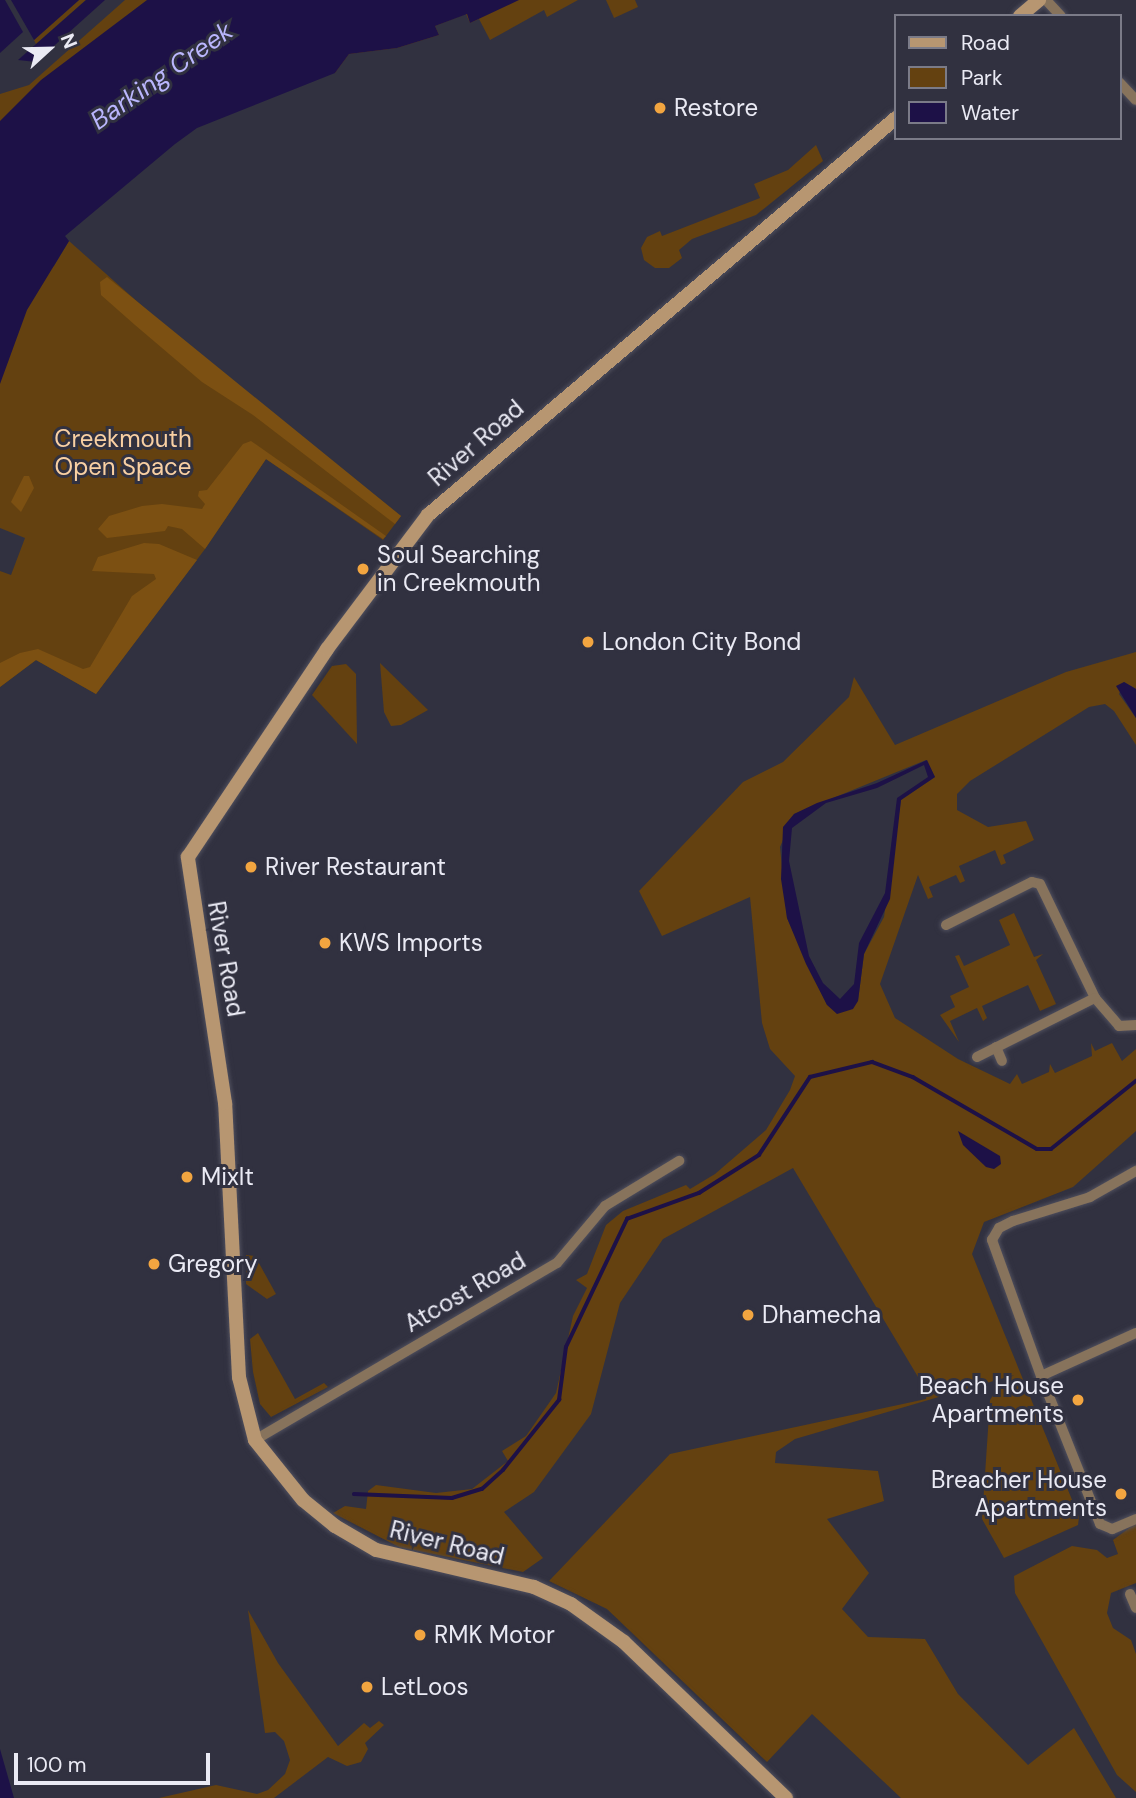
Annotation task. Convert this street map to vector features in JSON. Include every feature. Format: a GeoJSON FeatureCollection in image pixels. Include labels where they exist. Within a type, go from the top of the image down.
{"type":"FeatureCollection","features":[{"type":"Feature","properties":{"kind":"street"},"geometry":{"type":"LineString","coordinates":[[1022,14],[1039,0]]}},
{"type":"Feature","properties":{"kind":"street"},"geometry":{"type":"LineString","coordinates":[[1046,0],[1058,14]]}},
{"type":"Feature","properties":{"kind":"street"},"geometry":{"type":"LineString","coordinates":[[1122,85],[1136,100]]}},
{"type":"Feature","properties":{"kind":"street","name":"River Road"},"geometry":{"type":"LineString","coordinates":[[786,1798],[624,1642],[570,1604],[534,1587],[376,1550],[335,1526],[303,1500],[255,1440],[239,1377],[225,1103],[188,857],[327,649],[428,515],[894,120]]}},
{"type":"Feature","properties":{"kind":"street"},"geometry":{"type":"LineString","coordinates":[[946,925],[1032,882],[1040,884],[1095,998],[1119,1026],[1136,1025]]}},
{"type":"Feature","properties":{"kind":"street"},"geometry":{"type":"LineString","coordinates":[[977,1057],[1095,998]]}},
{"type":"Feature","properties":{"kind":"street"},"geometry":{"type":"LineString","coordinates":[[996,1047],[1002,1061]]}},
{"type":"Feature","properties":{"kind":"street","name":"Atcost Road"},"geometry":{"type":"LineString","coordinates":[[255,1440],[558,1263],[605,1206],[679,1161]]}},
{"type":"Feature","properties":{"kind":"street"},"geometry":{"type":"LineString","coordinates":[[1136,1171],[1090,1197],[1013,1221],[999,1228],[992,1240],[1041,1376],[1100,1524],[1112,1529],[1136,1518]]}},
{"type":"Feature","properties":{"kind":"street"},"geometry":{"type":"LineString","coordinates":[[1041,1376],[1136,1333]]}},
{"type":"Feature","properties":{"kind":"street"},"geometry":{"type":"LineString","coordinates":[[1130,1594],[1136,1608]]}},
{"type":"Feature","properties":{"kind":"green space"},"geometry":{"type":"Polygon","coordinates":[[[79,0],[86,0],[36,44],[34,40],[79,0]]]}},
{"type":"Feature","properties":{"kind":"green space"},"geometry":{"type":"Polygon","coordinates":[[[125,0],[161,0],[0,127],[0,94],[29,85],[125,0]]]}},
{"type":"Feature","properties":{"kind":"green space"},"geometry":{"type":"Polygon","coordinates":[[[414,0],[578,0],[547,17],[544,10],[490,40],[479,19],[470,23],[466,14],[435,26],[439,35],[397,48],[349,54],[335,73],[294,56],[414,0]]]}},
{"type":"Feature","properties":{"kind":"green space"},"geometry":{"type":"Polygon","coordinates":[[[606,0],[635,0],[638,7],[614,18],[606,0]]]}},
{"type":"Feature","properties":{"kind":"green space"},"geometry":{"type":"Polygon","coordinates":[[[816,145],[823,161],[756,215],[692,239],[679,250],[682,258],[669,268],[655,268],[644,260],[641,248],[647,237],[660,231],[662,236],[760,198],[754,184],[788,170],[816,145]]]}},
{"type":"Feature","properties":{"kind":"green space","name":"Creekmouth Open Space"},"geometry":{"type":"Polygon","coordinates":[[[69,241],[185,344],[401,516],[383,540],[266,459],[205,549],[96,694],[36,660],[0,687],[0,571],[11,575],[25,538],[0,528],[0,302],[54,266],[69,241]]]}},
{"type":"Feature","properties":{"kind":"green space"},"geometry":{"type":"Polygon","coordinates":[[[1136,652],[1136,689],[1124,682],[1119,694],[1136,718],[1136,745],[1114,711],[1105,704],[1089,707],[970,781],[957,794],[957,810],[988,827],[1026,821],[1034,840],[1003,855],[1006,863],[1001,865],[995,850],[959,866],[965,881],[960,883],[956,875],[929,887],[933,897],[928,899],[918,875],[880,984],[895,1018],[958,1059],[1010,1084],[1017,1074],[1022,1084],[1049,1072],[1050,1064],[1055,1073],[1092,1056],[1091,1043],[1095,1051],[1112,1043],[1122,1061],[1136,1049],[1136,1131],[1073,1187],[984,1222],[972,1254],[1079,1517],[1078,1525],[1004,1558],[982,1519],[990,1400],[1001,1383],[1014,1375],[795,1439],[776,1452],[775,1463],[878,1471],[884,1501],[827,1519],[869,1573],[842,1609],[868,1637],[925,1639],[958,1694],[1028,1765],[1074,1728],[1116,1798],[901,1798],[812,1714],[767,1762],[607,1609],[549,1581],[670,1454],[926,1399],[927,1392],[793,1168],[663,1239],[620,1303],[591,1414],[534,1492],[504,1512],[543,1558],[523,1572],[399,1547],[333,1513],[345,1506],[366,1509],[368,1491],[376,1485],[436,1493],[472,1489],[508,1461],[502,1451],[526,1436],[556,1393],[573,1316],[587,1288],[576,1280],[587,1274],[606,1225],[623,1211],[686,1185],[690,1189],[715,1174],[766,1130],[790,1090],[795,1076],[770,1049],[762,1023],[750,897],[662,936],[639,891],[743,782],[783,762],[849,697],[854,677],[895,745],[1066,672],[1136,652]],[[926,760],[794,814],[780,847],[787,918],[827,1005],[858,1001],[864,954],[884,917],[901,800],[935,777],[926,760]]]}},
{"type":"Feature","properties":{"kind":"green space"},"geometry":{"type":"Polygon","coordinates":[[[380,663],[428,710],[401,725],[391,726],[384,712],[380,663]]]}},
{"type":"Feature","properties":{"kind":"green space"},"geometry":{"type":"Polygon","coordinates":[[[346,664],[356,674],[357,744],[312,695],[332,666],[346,664]]]}},
{"type":"Feature","properties":{"kind":"green space"},"geometry":{"type":"Polygon","coordinates":[[[1014,913],[1034,957],[1043,954],[1036,960],[1056,1004],[1040,1011],[1028,985],[982,1006],[987,1018],[983,1021],[977,1008],[950,1021],[959,1042],[940,1015],[955,1007],[950,996],[969,987],[955,956],[959,955],[964,966],[1010,945],[999,920],[1014,913]]]}},
{"type":"Feature","properties":{"kind":"green space"},"geometry":{"type":"Polygon","coordinates":[[[246,1255],[255,1256],[276,1294],[267,1299],[246,1284],[246,1255]]]}},
{"type":"Feature","properties":{"kind":"green space"},"geometry":{"type":"Polygon","coordinates":[[[258,1333],[295,1399],[324,1383],[328,1387],[271,1417],[260,1404],[253,1372],[250,1339],[258,1333]]]}},
{"type":"Feature","properties":{"kind":"green space"},"geometry":{"type":"Polygon","coordinates":[[[1136,1523],[1136,1583],[1111,1593],[1107,1613],[1113,1628],[1131,1640],[1136,1654],[1136,1792],[1117,1775],[1015,1593],[1014,1576],[1072,1546],[1097,1550],[1107,1558],[1118,1554],[1113,1540],[1136,1523]]]}},
{"type":"Feature","properties":{"kind":"green space"},"geometry":{"type":"Polygon","coordinates":[[[248,1610],[278,1663],[338,1746],[364,1723],[370,1728],[379,1721],[384,1725],[365,1743],[368,1749],[361,1762],[347,1766],[328,1757],[274,1798],[159,1798],[216,1785],[257,1794],[268,1790],[285,1774],[290,1760],[284,1741],[275,1732],[265,1733],[248,1610]]]}},
{"type":"Feature","properties":{"kind":"shaded area"},"geometry":{"type":"Polygon","coordinates":[[[107,277],[401,516],[395,524],[253,415],[202,382],[135,325],[101,295],[100,282],[107,277]]]}},
{"type":"Feature","properties":{"kind":"shaded area"},"geometry":{"type":"Polygon","coordinates":[[[251,441],[386,536],[383,539],[266,459],[205,549],[182,529],[168,526],[165,531],[107,538],[98,529],[109,516],[142,506],[162,504],[202,509],[205,504],[198,496],[199,491],[207,490],[243,444],[251,441]]]}},
{"type":"Feature","properties":{"kind":"shaded area"},"geometry":{"type":"Polygon","coordinates":[[[24,476],[29,476],[34,488],[21,512],[11,502],[24,476]]]}},
{"type":"Feature","properties":{"kind":"shaded area"},"geometry":{"type":"Polygon","coordinates":[[[144,543],[159,544],[197,560],[96,694],[36,660],[0,687],[0,663],[20,653],[38,649],[83,669],[90,667],[132,596],[156,579],[154,574],[92,571],[98,557],[144,543]]]}},
{"type":"Feature","properties":{"kind":"water"},"geometry":{"type":"Polygon","coordinates":[[[0,0],[5,0],[23,32],[0,53],[0,0]]]}},
{"type":"Feature","properties":{"kind":"water"},"geometry":{"type":"Polygon","coordinates":[[[11,0],[79,0],[34,40],[11,0]]]}},
{"type":"Feature","properties":{"kind":"water"},"geometry":{"type":"Polygon","coordinates":[[[86,0],[105,0],[36,62],[18,60],[86,0]]]}},
{"type":"Feature","properties":{"kind":"water","name":"Barking Creek"},"geometry":{"type":"Polygon","coordinates":[[[147,0],[519,0],[470,23],[467,14],[435,26],[439,35],[397,48],[349,54],[335,73],[197,128],[175,144],[65,236],[69,241],[27,310],[0,384],[0,121],[41,80],[147,0]]]}},
{"type":"Feature","properties":{"kind":"water"},"geometry":{"type":"Polygon","coordinates":[[[1124,682],[1136,689],[1136,718],[1116,686],[1124,682]]]}},
{"type":"Feature","properties":{"kind":"water"},"geometry":{"type":"Polygon","coordinates":[[[927,760],[935,777],[901,800],[890,899],[864,954],[858,1001],[853,1009],[837,1014],[827,1005],[787,918],[781,879],[783,827],[794,814],[817,803],[877,783],[927,760]],[[924,765],[877,788],[826,803],[792,828],[789,861],[809,956],[823,983],[840,999],[854,984],[859,943],[885,893],[897,798],[928,777],[924,765]]]}},
{"type":"Feature","properties":{"kind":"water"},"geometry":{"type":"Polygon","coordinates":[[[958,1131],[1000,1156],[1001,1164],[994,1169],[986,1167],[963,1145],[958,1131]]]}},
{"type":"Feature","properties":{"kind":"water"},"geometry":{"type":"Polygon","coordinates":[[[0,1749],[14,1798],[0,1798],[0,1749]]]}},
{"type":"Feature","properties":{"kind":"waterway"},"geometry":{"type":"LineString","coordinates":[[354,1494],[452,1498],[482,1489],[503,1470],[559,1400],[566,1347],[627,1219],[699,1193],[759,1155],[810,1077],[872,1062],[913,1077],[1037,1149],[1051,1149],[1136,1081]]}},
{"type":"Feature","properties":{"kind":"place","name":"Restore"},"geometry":{"type":"Point","coordinates":[660,108]}},
{"type":"Feature","properties":{"kind":"place","name":"Soul Searching in Creekmouth"},"geometry":{"type":"Point","coordinates":[363,569]}},
{"type":"Feature","properties":{"kind":"place","name":"London City Bond"},"geometry":{"type":"Point","coordinates":[588,642]}},
{"type":"Feature","properties":{"kind":"place","name":"River Restaurant"},"geometry":{"type":"Point","coordinates":[251,867]}},
{"type":"Feature","properties":{"kind":"place","name":"KWS Imports"},"geometry":{"type":"Point","coordinates":[325,943]}},
{"type":"Feature","properties":{"kind":"place","name":"MixIt"},"geometry":{"type":"Point","coordinates":[187,1177]}},
{"type":"Feature","properties":{"kind":"place","name":"Gregory"},"geometry":{"type":"Point","coordinates":[154,1264]}},
{"type":"Feature","properties":{"kind":"place","name":"Dhamecha"},"geometry":{"type":"Point","coordinates":[748,1315]}},
{"type":"Feature","properties":{"kind":"place","name":"Beach House Apartments"},"geometry":{"type":"Point","coordinates":[1078,1400]}},
{"type":"Feature","properties":{"kind":"place","name":"Breacher House Apartments"},"geometry":{"type":"Point","coordinates":[1121,1494]}},
{"type":"Feature","properties":{"kind":"place","name":"RMK Motor"},"geometry":{"type":"Point","coordinates":[420,1635]}},
{"type":"Feature","properties":{"kind":"place","name":"LetLoos"},"geometry":{"type":"Point","coordinates":[367,1687]}}]}
